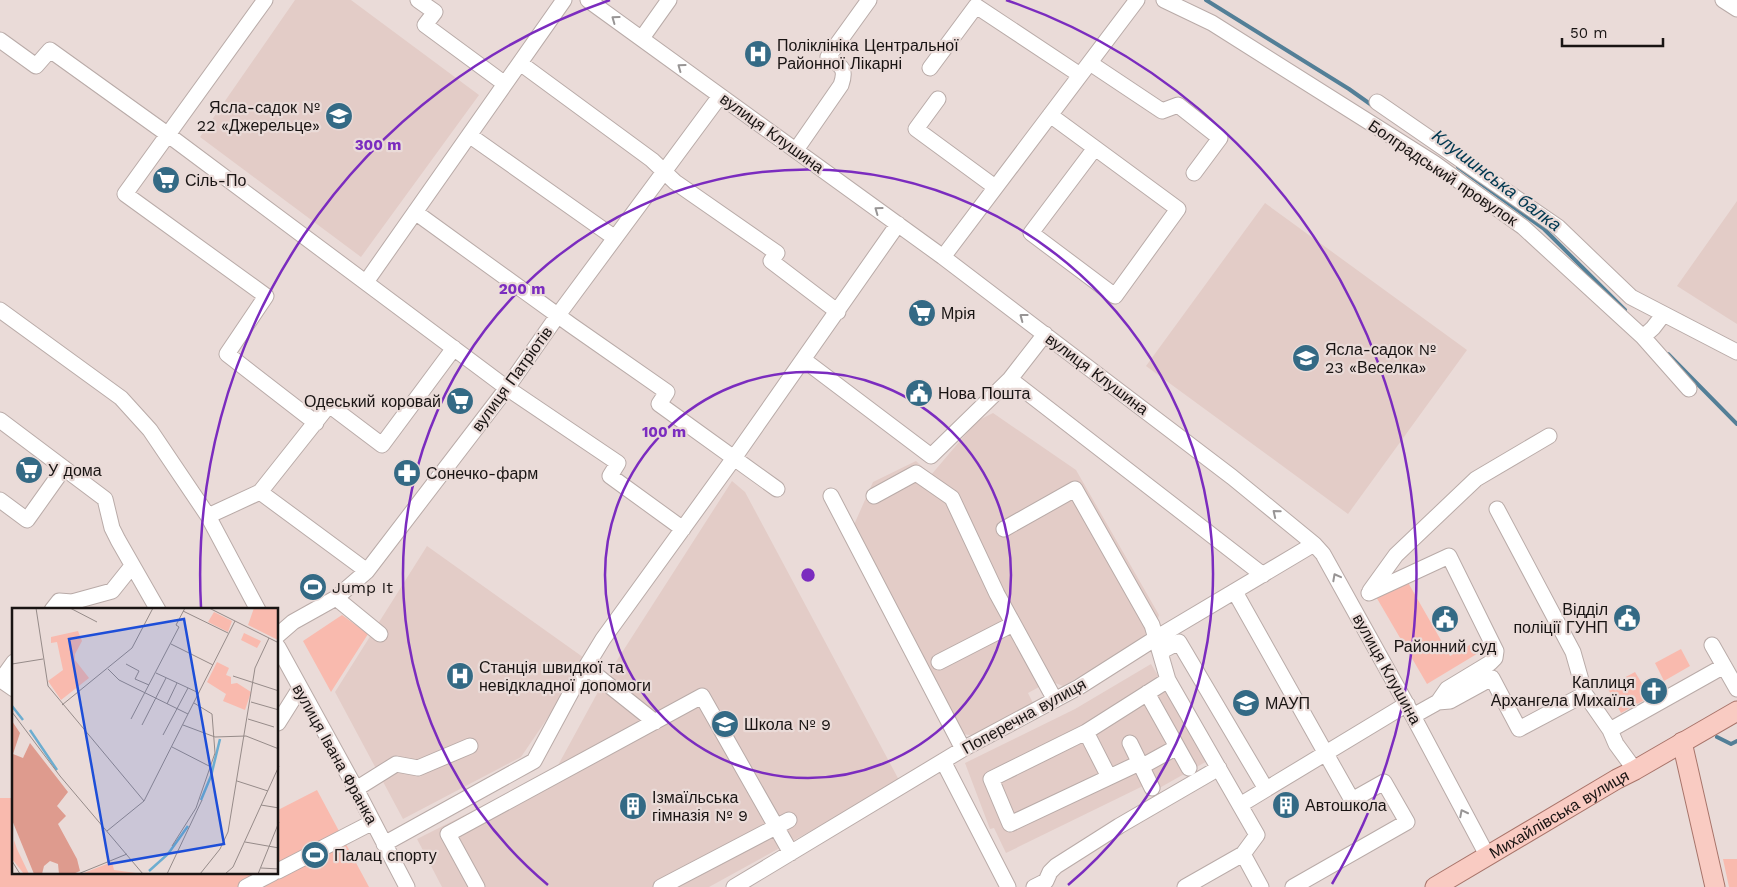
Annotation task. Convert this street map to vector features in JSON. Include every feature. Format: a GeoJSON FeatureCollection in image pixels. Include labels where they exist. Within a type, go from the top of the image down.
{"type":"FeatureCollection","features":[{"type":"Feature","properties":{"kind":"main road","name":"Михайлівська вулиця"},"geometry":{"type":"LineString","coordinates":[[1435,887],[1617,779],[1737,711]]}},
{"type":"Feature","properties":{"kind":"main road"},"geometry":{"type":"LineString","coordinates":[[1682,742],[1714,887]]}},
{"type":"Feature","properties":{"kind":"street"},"geometry":{"type":"LineString","coordinates":[[265,0],[125,194],[266,296],[227,354],[316,423]]}},
{"type":"Feature","properties":{"kind":"street"},"geometry":{"type":"LineString","coordinates":[[418,0],[436,12],[425,25],[505,84]]}},
{"type":"Feature","properties":{"kind":"street"},"geometry":{"type":"LineString","coordinates":[[366,282],[564,0]]}},
{"type":"Feature","properties":{"kind":"street","name":"вулиця Клушина"},"geometry":{"type":"LineString","coordinates":[[588,0],[943,257],[1232,477],[1314,544],[1323,554],[1410,710],[1487,855]]}},
{"type":"Feature","properties":{"kind":"street"},"geometry":{"type":"LineString","coordinates":[[642,38],[669,0]]}},
{"type":"Feature","properties":{"kind":"street"},"geometry":{"type":"LineString","coordinates":[[796,150],[841,85],[844,75],[842,68],[828,56],[869,0]]}},
{"type":"Feature","properties":{"kind":"street"},"geometry":{"type":"LineString","coordinates":[[943,257],[1137,0]]}},
{"type":"Feature","properties":{"kind":"street","name":"Болградський провулок"},"geometry":{"type":"LineString","coordinates":[[1164,0],[1212,23],[1439,155]]}},
{"type":"Feature","properties":{"kind":"street"},"geometry":{"type":"LineString","coordinates":[[1723,0],[1737,9]]}},
{"type":"Feature","properties":{"kind":"street"},"geometry":{"type":"LineString","coordinates":[[930,68],[976,6],[1080,75]]}},
{"type":"Feature","properties":{"kind":"street"},"geometry":{"type":"LineString","coordinates":[[0,40],[36,66],[50,50],[167,134],[507,388],[618,463],[610,476],[682,530]]}},
{"type":"Feature","properties":{"kind":"street"},"geometry":{"type":"LineString","coordinates":[[520,62],[652,160],[674,182],[777,253],[771,261],[838,312]]}},
{"type":"Feature","properties":{"kind":"street"},"geometry":{"type":"LineString","coordinates":[[1090,63],[1162,110],[1178,105],[1220,138],[1194,173]]}},
{"type":"Feature","properties":{"kind":"street","name":"вулиця Патріотів"},"geometry":{"type":"LineString","coordinates":[[279,634],[293,622],[336,598],[367,571],[507,388],[558,315],[720,96]]}},
{"type":"Feature","properties":{"kind":"street"},"geometry":{"type":"LineString","coordinates":[[938,99],[916,129],[996,187]]}},
{"type":"Feature","properties":{"kind":"street","name":"Болградський провулок"},"geometry":{"type":"LineString","coordinates":[[1378,102],[1439,155],[1551,236],[1648,333],[1689,389]]}},
{"type":"Feature","properties":{"kind":"street"},"geometry":{"type":"LineString","coordinates":[[1050,114],[1178,209],[1115,296],[1031,233],[1095,148]]}},
{"type":"Feature","properties":{"kind":"street"},"geometry":{"type":"LineString","coordinates":[[469,135],[615,238]]}},
{"type":"Feature","properties":{"kind":"street","name":"Болградський провулок"},"geometry":{"type":"LineString","coordinates":[[1475,181],[1523,227],[1551,236],[1622,305],[1663,315],[1737,352]]}},
{"type":"Feature","properties":{"kind":"street"},"geometry":{"type":"LineString","coordinates":[[415,212],[667,392],[659,404],[777,489]]}},
{"type":"Feature","properties":{"kind":"street"},"geometry":{"type":"LineString","coordinates":[[384,844],[534,761],[586,667],[604,639],[804,360],[898,224]]}},
{"type":"Feature","properties":{"kind":"street"},"geometry":{"type":"LineString","coordinates":[[0,310],[122,398],[150,430],[208,516],[257,608]]}},
{"type":"Feature","properties":{"kind":"street"},"geometry":{"type":"LineString","coordinates":[[1648,333],[1663,315]]}},
{"type":"Feature","properties":{"kind":"street"},"geometry":{"type":"LineString","coordinates":[[804,360],[931,456],[1010,379],[1045,334]]}},
{"type":"Feature","properties":{"kind":"street"},"geometry":{"type":"LineString","coordinates":[[208,516],[260,492],[329,405],[382,445],[454,348]]}},
{"type":"Feature","properties":{"kind":"street"},"geometry":{"type":"LineString","coordinates":[[1010,379],[1263,575]]}},
{"type":"Feature","properties":{"kind":"street"},"geometry":{"type":"LineString","coordinates":[[0,420],[104,499],[112,528],[157,608]]}},
{"type":"Feature","properties":{"kind":"street"},"geometry":{"type":"LineString","coordinates":[[1369,593],[1396,555],[1476,479],[1549,436]]}},
{"type":"Feature","properties":{"kind":"street"},"geometry":{"type":"LineString","coordinates":[[0,500],[27,520],[64,468]]}},
{"type":"Feature","properties":{"kind":"street"},"geometry":{"type":"LineString","coordinates":[[874,496],[916,473],[952,498],[997,594],[1055,700]]}},
{"type":"Feature","properties":{"kind":"street"},"geometry":{"type":"LineString","coordinates":[[1004,529],[1075,489],[1152,625],[1168,680],[1257,835],[1243,854],[1185,887]]}},
{"type":"Feature","properties":{"kind":"street"},"geometry":{"type":"LineString","coordinates":[[260,492],[367,571]]}},
{"type":"Feature","properties":{"kind":"street"},"geometry":{"type":"LineString","coordinates":[[831,496],[963,749]]}},
{"type":"Feature","properties":{"kind":"street"},"geometry":{"type":"LineString","coordinates":[[1497,509],[1573,652],[1585,694],[1610,730],[1616,744],[1635,770]]}},
{"type":"Feature","properties":{"kind":"street","name":"Поперечна вулиця"},"geometry":{"type":"LineString","coordinates":[[734,887],[963,749],[1158,645],[1234,592],[1314,544]]}},
{"type":"Feature","properties":{"kind":"street"},"geometry":{"type":"LineString","coordinates":[[1350,604],[1369,593],[1448,556],[1496,651],[1495,658],[1490,663],[1447,689],[1438,702]]}},
{"type":"Feature","properties":{"kind":"street"},"geometry":{"type":"LineString","coordinates":[[54,608],[59,601],[72,602],[112,591],[132,566]]}},
{"type":"Feature","properties":{"kind":"street"},"geometry":{"type":"LineString","coordinates":[[1234,592],[1352,800],[1384,782],[1407,822],[1293,887]]}},
{"type":"Feature","properties":{"kind":"street"},"geometry":{"type":"LineString","coordinates":[[336,598],[380,634]]}},
{"type":"Feature","properties":{"kind":"street"},"geometry":{"type":"LineString","coordinates":[[939,662],[1013,624]]}},
{"type":"Feature","properties":{"kind":"street"},"geometry":{"type":"LineString","coordinates":[[1158,645],[1179,642],[1266,789]]}},
{"type":"Feature","properties":{"kind":"street"},"geometry":{"type":"LineString","coordinates":[[1712,645],[1737,689]]}},
{"type":"Feature","properties":{"kind":"street","name":"вулиця Івана Франка"},"geometry":{"type":"LineString","coordinates":[[279,649],[407,887]]}},
{"type":"Feature","properties":{"kind":"street"},"geometry":{"type":"LineString","coordinates":[[12,665],[1,680],[12,688]]}},
{"type":"Feature","properties":{"kind":"street"},"geometry":{"type":"LineString","coordinates":[[1610,730],[1724,666]]}},
{"type":"Feature","properties":{"kind":"street"},"geometry":{"type":"LineString","coordinates":[[586,667],[655,722]]}},
{"type":"Feature","properties":{"kind":"street"},"geometry":{"type":"LineString","coordinates":[[1240,805],[1325,753],[1410,710],[1438,702],[1450,702],[1492,678],[1519,729],[1585,694]]}},
{"type":"Feature","properties":{"kind":"street"},"geometry":{"type":"LineString","coordinates":[[1168,680],[1086,732],[990,780],[1010,824],[1133,766],[1148,763],[1177,747]]}},
{"type":"Feature","properties":{"kind":"street"},"geometry":{"type":"LineString","coordinates":[[279,721],[300,688]]}},
{"type":"Feature","properties":{"kind":"street"},"geometry":{"type":"LineString","coordinates":[[1147,693],[1189,768]]}},
{"type":"Feature","properties":{"kind":"street"},"geometry":{"type":"LineString","coordinates":[[477,887],[448,834],[702,696],[782,823],[791,853]]}},
{"type":"Feature","properties":{"kind":"street"},"geometry":{"type":"LineString","coordinates":[[1086,732],[1109,777]]}},
{"type":"Feature","properties":{"kind":"street"},"geometry":{"type":"LineString","coordinates":[[1130,743],[1152,788]]}},
{"type":"Feature","properties":{"kind":"street"},"geometry":{"type":"LineString","coordinates":[[356,790],[396,764],[418,768],[470,746]]}},
{"type":"Feature","properties":{"kind":"street"},"geometry":{"type":"LineString","coordinates":[[943,761],[1008,887]]}},
{"type":"Feature","properties":{"kind":"street"},"geometry":{"type":"LineString","coordinates":[[1034,887],[1046,881],[1050,872],[1056,866],[1127,821],[1219,768]]}},
{"type":"Feature","properties":{"kind":"street"},"geometry":{"type":"LineString","coordinates":[[279,870],[373,822]]}},
{"type":"Feature","properties":{"kind":"street"},"geometry":{"type":"LineString","coordinates":[[661,887],[782,823]]}},
{"type":"Feature","properties":{"kind":"street"},"geometry":{"type":"LineString","coordinates":[[1243,854],[1261,887]]}},
{"type":"Feature","properties":{"kind":"street"},"geometry":{"type":"LineString","coordinates":[[246,887],[271,874]]}},
{"type":"Feature","properties":{"kind":"shaded area","name":"Ясла-садок № 22 «Джерельце»"},"geometry":{"type":"Polygon","coordinates":[[[295,0],[351,0],[479,95],[361,257],[200,137],[295,0]]]}},
{"type":"Feature","properties":{"kind":"shaded area"},"geometry":{"type":"Polygon","coordinates":[[[1737,201],[1737,324],[1677,286],[1737,201]]]}},
{"type":"Feature","properties":{"kind":"shaded area","name":"Ясла-садок № 23 «Веселка»"},"geometry":{"type":"Polygon","coordinates":[[[1265,203],[1467,350],[1348,514],[1146,366],[1265,203]]]}},
{"type":"Feature","properties":{"kind":"shaded area"},"geometry":{"type":"Polygon","coordinates":[[[993,413],[1076,470],[1159,615],[1157,622],[1147,628],[1144,640],[1063,686],[1050,681],[1028,693],[1033,703],[976,736],[963,734],[853,527],[873,482],[916,461],[931,475],[977,421],[993,413]]]}},
{"type":"Feature","properties":{"kind":"shaded area","name":"Школа № 9"},"geometry":{"type":"Polygon","coordinates":[[[732,481],[745,492],[900,782],[709,887],[442,887],[417,839],[556,769],[605,679],[732,481]]]}},
{"type":"Feature","properties":{"kind":"shaded area","name":"Станція швидкої та невідкладної допомоги"},"geometry":{"type":"Polygon","coordinates":[[[427,546],[587,660],[521,757],[403,819],[335,692],[427,546]]]}},
{"type":"Feature","properties":{"kind":"shaded area"},"geometry":{"type":"Polygon","coordinates":[[[1406,579],[1450,656],[1475,642],[1480,652],[1427,684],[1375,595],[1406,579]]]}},
{"type":"Feature","properties":{"kind":"shaded area"},"geometry":{"type":"Polygon","coordinates":[[[342,615],[368,634],[331,692],[303,641],[342,615]]]}},
{"type":"Feature","properties":{"kind":"shaded area"},"geometry":{"type":"Polygon","coordinates":[[[1681,649],[1690,666],[1664,681],[1655,663],[1681,649]]]}},
{"type":"Feature","properties":{"kind":"shaded area"},"geometry":{"type":"Polygon","coordinates":[[[1151,664],[1209,760],[1147,795],[1143,786],[1006,853],[994,828],[990,829],[965,763],[1075,709],[1151,664]]]}},
{"type":"Feature","properties":{"kind":"shaded area"},"geometry":{"type":"Polygon","coordinates":[[[1635,672],[1650,697],[1621,713],[1607,687],[1635,672]]]}},
{"type":"Feature","properties":{"kind":"shaded area","name":"Палац спорту"},"geometry":{"type":"Polygon","coordinates":[[[317,790],[369,887],[0,887],[0,798],[12,798],[12,874],[279,874],[279,809],[317,790]]]}},
{"type":"Feature","properties":{"kind":"shaded area"},"geometry":{"type":"Polygon","coordinates":[[[1723,859],[1737,859],[1737,887],[1729,887],[1723,859]]]}},
{"type":"Feature","properties":{"kind":"waterway","name":"Клушинська балка"},"geometry":{"type":"LineString","coordinates":[[1206,0],[1373,106]]}},
{"type":"Feature","properties":{"kind":"waterway","name":"Клушинська балка"},"geometry":{"type":"LineString","coordinates":[[1458,167],[1544,229],[1625,310]]}},
{"type":"Feature","properties":{"kind":"waterway","name":"Клушинська балка"},"geometry":{"type":"LineString","coordinates":[[1668,354],[1737,424]]}},
{"type":"Feature","properties":{"kind":"waterway"},"geometry":{"type":"LineString","coordinates":[[1717,737],[1731,744],[1737,741]]}},
{"type":"Feature","properties":{"kind":"place","name":"Поліклініка Центральної Районної Лікарні"},"geometry":{"type":"Point","coordinates":[758,54]}},
{"type":"Feature","properties":{"kind":"place","name":"Ясла-садок № 22 «Джерельце»"},"geometry":{"type":"Point","coordinates":[339,116]}},
{"type":"Feature","properties":{"kind":"place","name":"Сіль-По"},"geometry":{"type":"Point","coordinates":[166,180]}},
{"type":"Feature","properties":{"kind":"place","name":"Мрія"},"geometry":{"type":"Point","coordinates":[922,313]}},
{"type":"Feature","properties":{"kind":"place","name":"Ясла-садок № 23 «Веселка»"},"geometry":{"type":"Point","coordinates":[1306,358]}},
{"type":"Feature","properties":{"kind":"place","name":"Нова Пошта"},"geometry":{"type":"Point","coordinates":[919,393]}},
{"type":"Feature","properties":{"kind":"place","name":"Одеський коровай"},"geometry":{"type":"Point","coordinates":[460,401]}},
{"type":"Feature","properties":{"kind":"place","name":"У дома"},"geometry":{"type":"Point","coordinates":[29,470]}},
{"type":"Feature","properties":{"kind":"place","name":"Сонечко-фарм"},"geometry":{"type":"Point","coordinates":[407,473]}},
{"type":"Feature","properties":{"kind":"place","name":"Jump It"},"geometry":{"type":"Point","coordinates":[313,587]}},
{"type":"Feature","properties":{"kind":"place","name":"Відділ поліції ГУНП"},"geometry":{"type":"Point","coordinates":[1627,618]}},
{"type":"Feature","properties":{"kind":"place","name":"Районний суд"},"geometry":{"type":"Point","coordinates":[1445,619]}},
{"type":"Feature","properties":{"kind":"place","name":"Станція швидкої та невідкладної допомоги"},"geometry":{"type":"Point","coordinates":[460,676]}},
{"type":"Feature","properties":{"kind":"place","name":"Каплиця Архангела Михаїла"},"geometry":{"type":"Point","coordinates":[1654,691]}},
{"type":"Feature","properties":{"kind":"place","name":"МАУП"},"geometry":{"type":"Point","coordinates":[1246,703]}},
{"type":"Feature","properties":{"kind":"place","name":"Школа № 9"},"geometry":{"type":"Point","coordinates":[725,724]}},
{"type":"Feature","properties":{"kind":"place","name":"Автошкола"},"geometry":{"type":"Point","coordinates":[1286,805]}},
{"type":"Feature","properties":{"kind":"place","name":"Ізмаїльська гімназія № 9"},"geometry":{"type":"Point","coordinates":[633,806]}},
{"type":"Feature","properties":{"kind":"place","name":"Палац спорту"},"geometry":{"type":"Point","coordinates":[315,855]}}]}
